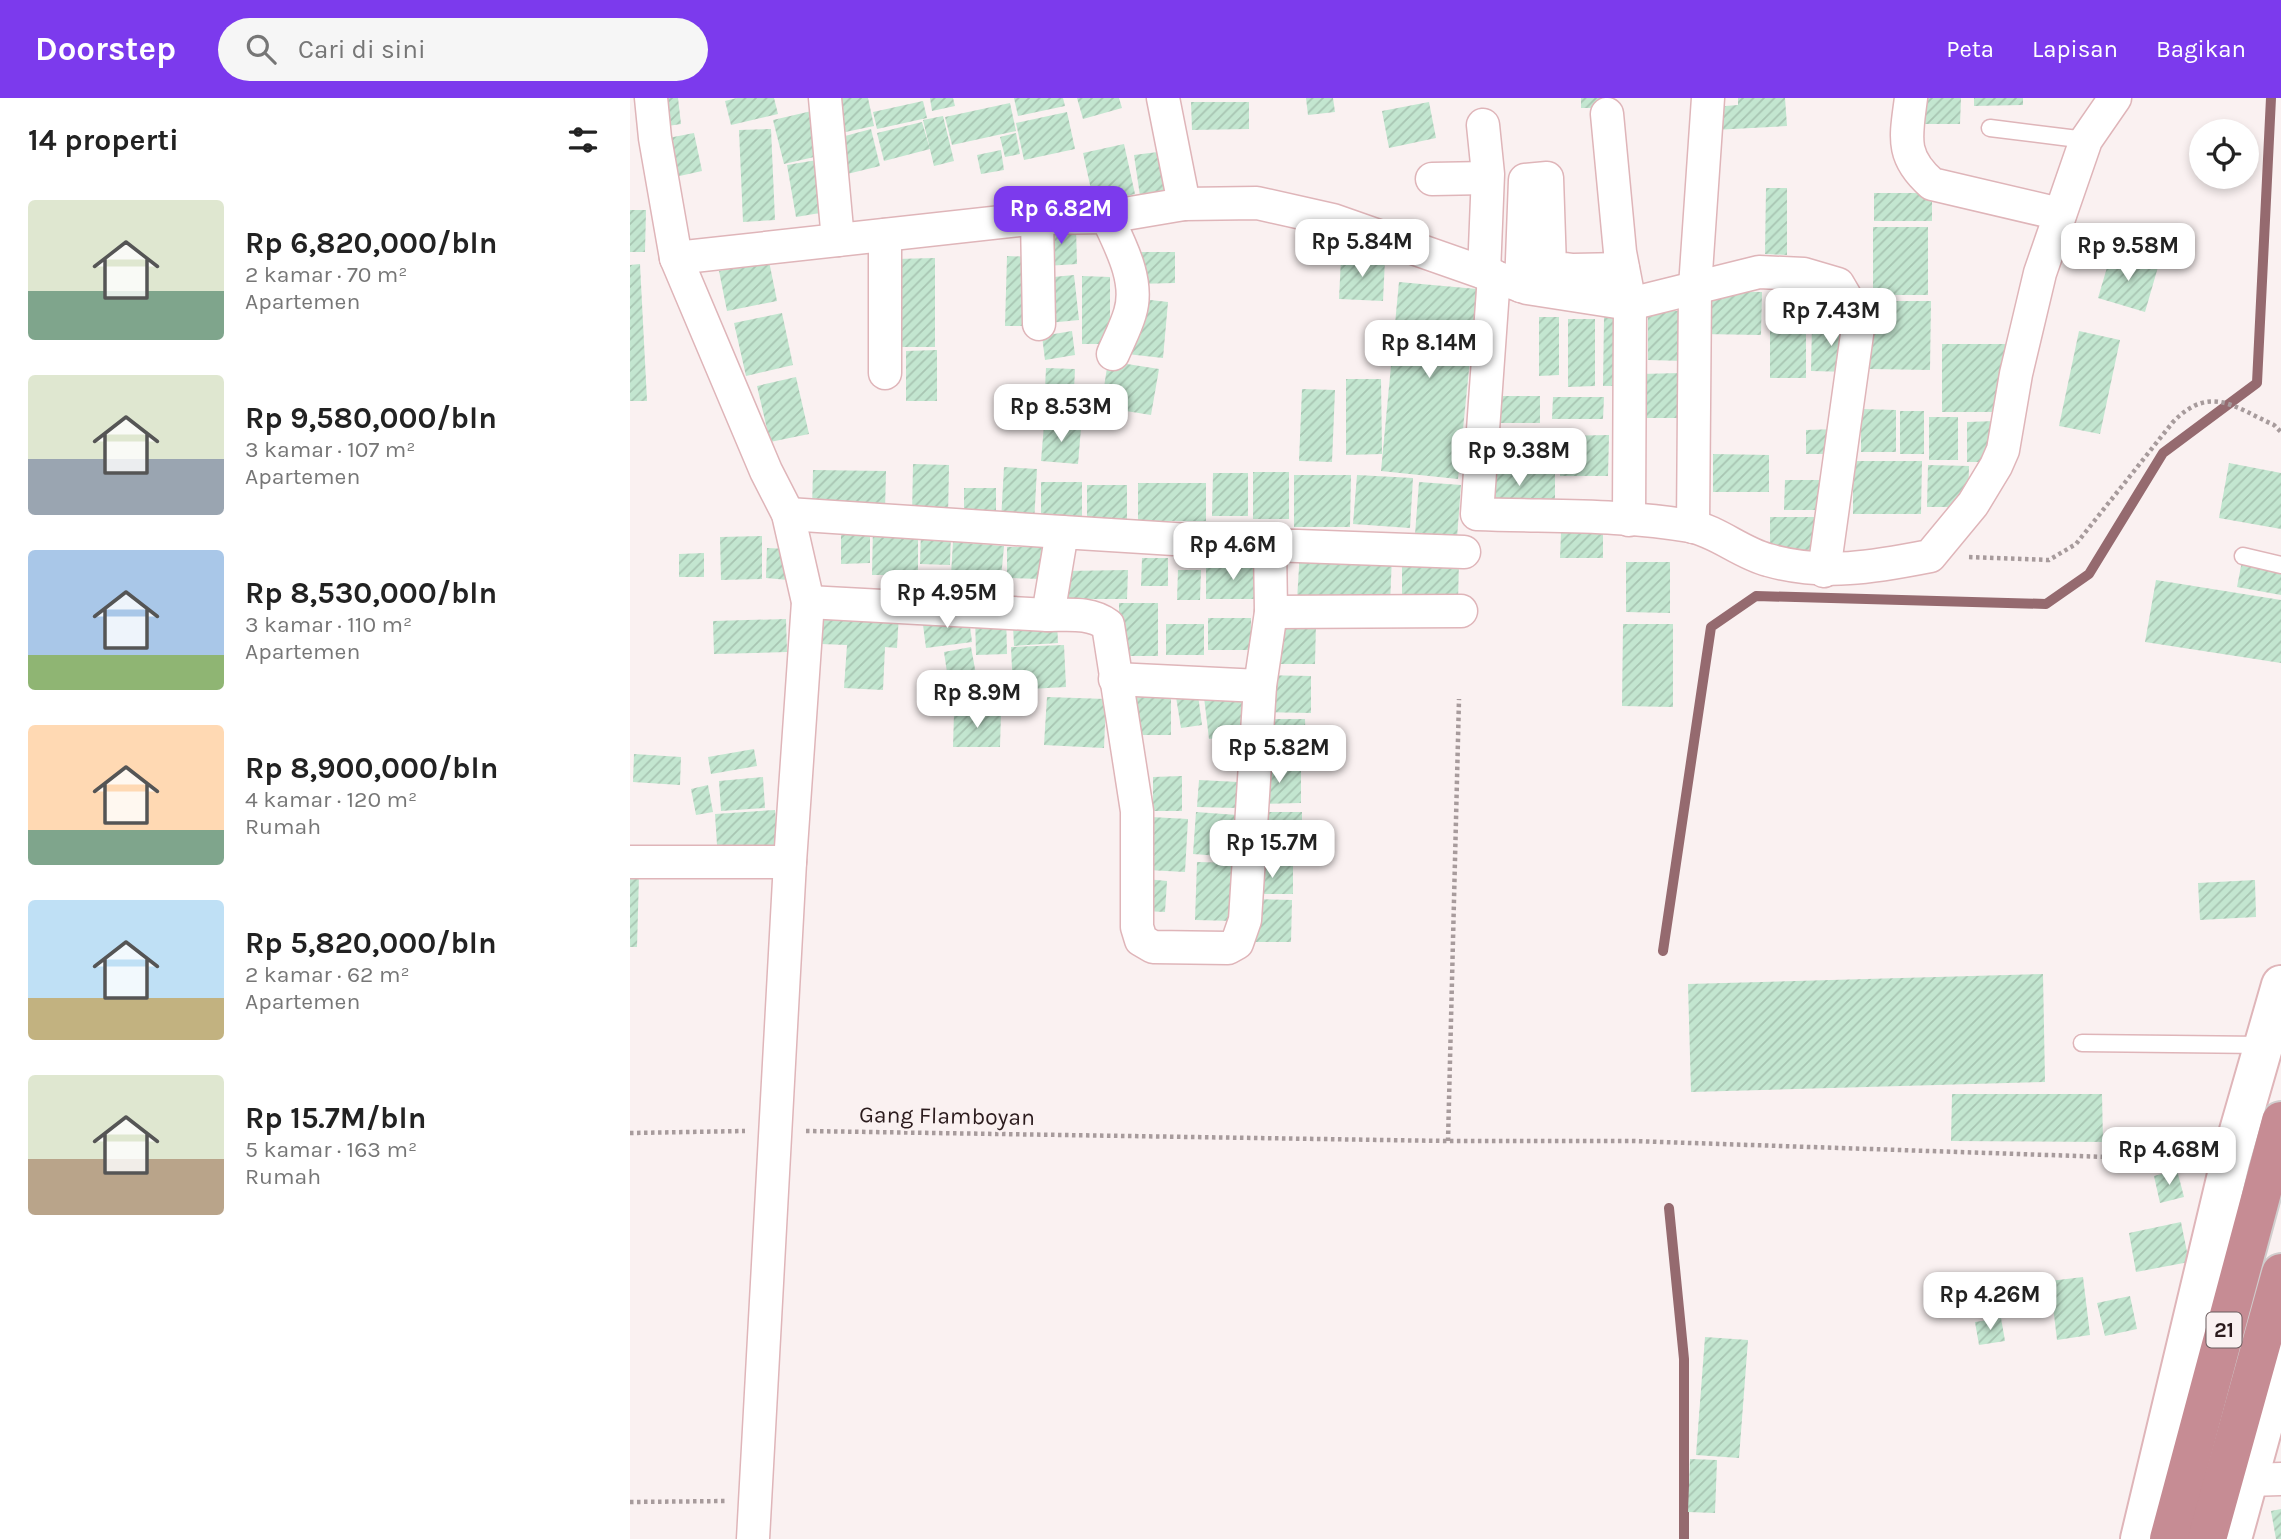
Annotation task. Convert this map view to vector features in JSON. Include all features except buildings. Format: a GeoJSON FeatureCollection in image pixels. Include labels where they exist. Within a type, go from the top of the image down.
{"type":"FeatureCollection","features":[{"type":"Feature","properties":{"kind":"highway","name":"21"},"geometry":{"type":"LineString","coordinates":[[2169,1539],[2281,1121]]}},
{"type":"Feature","properties":{"kind":"highway","name":"21"},"geometry":{"type":"LineString","coordinates":[[2207,1539],[2258,1397],[2281,1273]]}},
{"type":"Feature","properties":{"kind":"street"},"geometry":{"type":"LineString","coordinates":[[651,98],[642,138],[676,258],[766,471],[788,514],[808,602],[790,862],[753,1539]]}},
{"type":"Feature","properties":{"kind":"street"},"geometry":{"type":"LineString","coordinates":[[825,98],[838,240]]}},
{"type":"Feature","properties":{"kind":"street"},"geometry":{"type":"LineString","coordinates":[[1163,98],[1184,204]]}},
{"type":"Feature","properties":{"kind":"street"},"geometry":{"type":"LineString","coordinates":[[1693,527],[1695,286],[1708,98]]}},
{"type":"Feature","properties":{"kind":"street"},"geometry":{"type":"LineString","coordinates":[[1910,98],[1906,140],[1909,156],[1916,170],[1932,184],[2060,214]]}},
{"type":"Feature","properties":{"kind":"street"},"geometry":{"type":"LineString","coordinates":[[1623,269],[1550,267],[1548,178],[1535,177],[1525,180],[1500,279],[1477,514],[1629,520],[1693,527],[1766,560],[1824,571],[1855,570],[1930,556],[1986,484],[2003,450],[2016,374],[2040,273],[2085,140],[2115,98]]}},
{"type":"Feature","properties":{"kind":"street"},"geometry":{"type":"LineString","coordinates":[[1607,114],[1623,269],[1630,304],[1629,520]]}},
{"type":"Feature","properties":{"kind":"street"},"geometry":{"type":"LineString","coordinates":[[1483,125],[1500,279]]}},
{"type":"Feature","properties":{"kind":"street"},"geometry":{"type":"LineString","coordinates":[[1432,179],[1487,178]]}},
{"type":"Feature","properties":{"kind":"street"},"geometry":{"type":"LineString","coordinates":[[676,258],[1037,218],[1107,217],[1184,204],[1258,203],[1333,220],[1500,279],[1630,304],[1759,272],[1804,274],[1838,284],[1859,320],[1824,571]]}},
{"type":"Feature","properties":{"kind":"street"},"geometry":{"type":"LineString","coordinates":[[1107,217],[1123,252],[1132,288],[1131,310],[1113,354]]}},
{"type":"Feature","properties":{"kind":"street"},"geometry":{"type":"LineString","coordinates":[[1037,218],[1039,324]]}},
{"type":"Feature","properties":{"kind":"street"},"geometry":{"type":"LineString","coordinates":[[885,235],[886,373]]}},
{"type":"Feature","properties":{"kind":"street"},"geometry":{"type":"LineString","coordinates":[[788,514],[1270,545],[1464,552]]}},
{"type":"Feature","properties":{"kind":"street"},"geometry":{"type":"LineString","coordinates":[[1048,615],[1062,532]]}},
{"type":"Feature","properties":{"kind":"street"},"geometry":{"type":"LineString","coordinates":[[808,602],[1048,615],[1084,614],[1097,617],[1108,625],[1137,811],[1138,927],[1141,940],[1153,947],[1228,948],[1237,943],[1245,920],[1260,686],[1271,612],[1270,545]]}},
{"type":"Feature","properties":{"kind":"street"},"geometry":{"type":"LineString","coordinates":[[1271,612],[1461,611]]}},
{"type":"Feature","properties":{"kind":"street"},"geometry":{"type":"LineString","coordinates":[[1115,679],[1260,686]]}},
{"type":"Feature","properties":{"kind":"street"},"geometry":{"type":"LineString","coordinates":[[630,862],[790,862]]}},
{"type":"Feature","properties":{"kind":"street"},"geometry":{"type":"LineString","coordinates":[[2140,1539],[2230,1162],[2281,985]]}},
{"type":"Feature","properties":{"kind":"street"},"geometry":{"type":"LineString","coordinates":[[2232,1539],[2264,1479],[2258,1397],[2281,1361]]}},
{"type":"Feature","properties":{"kind":"lane"},"geometry":{"type":"LineString","coordinates":[[1990,128],[2085,140]]}},
{"type":"Feature","properties":{"kind":"lane"},"geometry":{"type":"LineString","coordinates":[[2243,556],[2281,565]]}},
{"type":"Feature","properties":{"kind":"lane"},"geometry":{"type":"LineString","coordinates":[[2082,1043],[2265,1044]]}},
{"type":"Feature","properties":{"kind":"path"},"geometry":{"type":"LineString","coordinates":[[1930,556],[2049,560],[2061,555],[2076,544],[2181,413],[2207,400],[2219,400],[2274,425],[2281,432]]}},
{"type":"Feature","properties":{"kind":"path"},"geometry":{"type":"LineString","coordinates":[[1448,1141],[1459,699]]}},
{"type":"Feature","properties":{"kind":"path","name":"Gang Flamboyan"},"geometry":{"type":"LineString","coordinates":[[630,1133],[776,1131],[1448,1141],[1632,1141],[2230,1162]]}},
{"type":"Feature","properties":{"kind":"path"},"geometry":{"type":"LineString","coordinates":[[630,1502],[755,1501]]}},
{"type":"Feature","properties":{"kind":"waterway"},"geometry":{"type":"LineString","coordinates":[[1663,951],[1711,627],[1756,596],[2046,604],[2089,574],[2163,453],[2257,383],[2271,98]]}},
{"type":"Feature","properties":{"kind":"waterway"},"geometry":{"type":"LineString","coordinates":[[1669,1208],[1684,1359],[1684,1539]]}}]}
